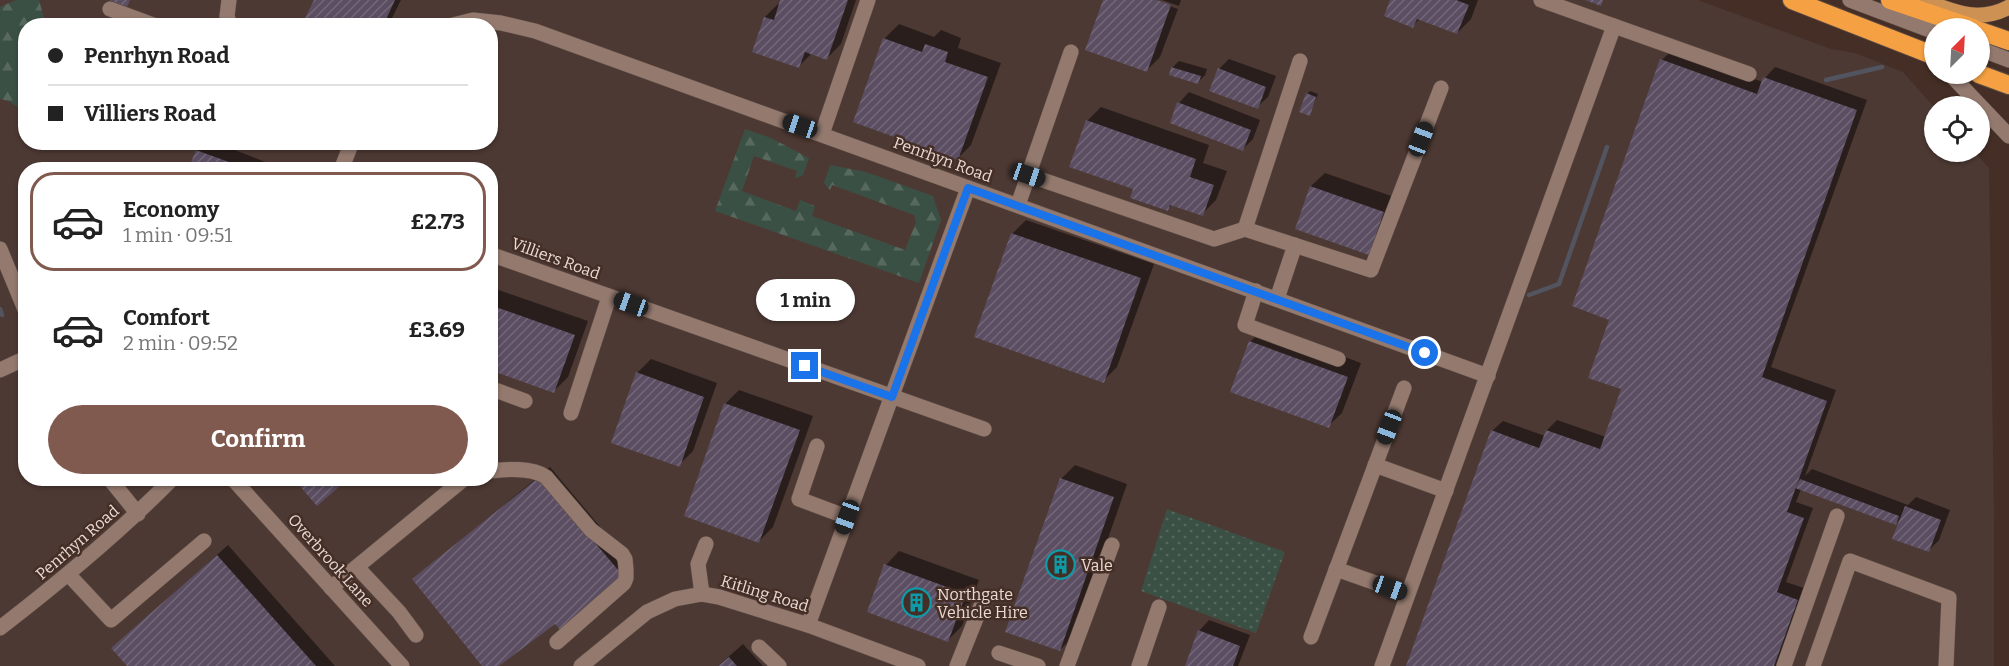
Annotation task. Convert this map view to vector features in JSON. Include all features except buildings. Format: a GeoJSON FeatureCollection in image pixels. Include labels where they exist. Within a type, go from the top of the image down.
{"type":"FeatureCollection","features":[{"type":"Feature","properties":{"kind":"highway"},"geometry":{"type":"LineString","coordinates":[[1792,0],[1924,54]]}},
{"type":"Feature","properties":{"kind":"highway"},"geometry":{"type":"LineString","coordinates":[[1890,0],[1943,18]]}},
{"type":"Feature","properties":{"kind":"highway"},"geometry":{"type":"LineString","coordinates":[[1990,34],[2009,41]]}},
{"type":"Feature","properties":{"kind":"highway"},"geometry":{"type":"LineString","coordinates":[[1990,78],[2009,85]]}},
{"type":"Feature","properties":{"kind":"main road"},"geometry":{"type":"LineString","coordinates":[[1922,0],[1977,16],[1995,13],[2009,7]]}},
{"type":"Feature","properties":{"kind":"street"},"geometry":{"type":"LineString","coordinates":[[228,18],[229,0]]}},
{"type":"Feature","properties":{"kind":"street"},"geometry":{"type":"LineString","coordinates":[[822,134],[868,0]]}},
{"type":"Feature","properties":{"kind":"street"},"geometry":{"type":"LineString","coordinates":[[1541,0],[1749,74]]}},
{"type":"Feature","properties":{"kind":"street"},"geometry":{"type":"LineString","coordinates":[[1850,0],[1924,28]]}},
{"type":"Feature","properties":{"kind":"street"},"geometry":{"type":"LineString","coordinates":[[110,9],[134,18]]}},
{"type":"Feature","properties":{"kind":"street","name":"Penrhyn Road"},"geometry":{"type":"LineString","coordinates":[[498,23],[535,31],[1488,376]]}},
{"type":"Feature","properties":{"kind":"street"},"geometry":{"type":"LineString","coordinates":[[1382,666],[1614,26]]}},
{"type":"Feature","properties":{"kind":"street"},"geometry":{"type":"LineString","coordinates":[[1018,205],[1071,52]]}},
{"type":"Feature","properties":{"kind":"street"},"geometry":{"type":"LineString","coordinates":[[1990,53],[2009,60]]}},
{"type":"Feature","properties":{"kind":"street"},"geometry":{"type":"LineString","coordinates":[[1245,229],[1300,61]]}},
{"type":"Feature","properties":{"kind":"street"},"geometry":{"type":"LineString","coordinates":[[1960,84],[2009,136]]}},
{"type":"Feature","properties":{"kind":"street"},"geometry":{"type":"LineString","coordinates":[[1028,175],[1214,239],[1245,229],[1371,270],[1441,88]]}},
{"type":"Feature","properties":{"kind":"street"},"geometry":{"type":"LineString","coordinates":[[808,625],[968,188]]}},
{"type":"Feature","properties":{"kind":"street"},"geometry":{"type":"LineString","coordinates":[[1277,299],[1295,245]]}},
{"type":"Feature","properties":{"kind":"street"},"geometry":{"type":"LineString","coordinates":[[0,249],[18,281]]}},
{"type":"Feature","properties":{"kind":"street","name":"Villiers Road"},"geometry":{"type":"LineString","coordinates":[[498,257],[984,429]]}},
{"type":"Feature","properties":{"kind":"street"},"geometry":{"type":"LineString","coordinates":[[1256,291],[1245,325],[1338,359]]}},
{"type":"Feature","properties":{"kind":"street"},"geometry":{"type":"LineString","coordinates":[[571,413],[609,297]]}},
{"type":"Feature","properties":{"kind":"street"},"geometry":{"type":"LineString","coordinates":[[0,370],[18,362]]}},
{"type":"Feature","properties":{"kind":"street"},"geometry":{"type":"LineString","coordinates":[[1311,637],[1404,388]]}},
{"type":"Feature","properties":{"kind":"street"},"geometry":{"type":"LineString","coordinates":[[498,391],[525,401]]}},
{"type":"Feature","properties":{"kind":"street"},"geometry":{"type":"LineString","coordinates":[[817,446],[799,499],[847,517]]}},
{"type":"Feature","properties":{"kind":"street"},"geometry":{"type":"LineString","coordinates":[[1375,465],[1446,491]]}},
{"type":"Feature","properties":{"kind":"street"},"geometry":{"type":"LineString","coordinates":[[498,471],[529,471],[546,477],[591,530],[613,546],[625,559],[624,584],[557,642]]}},
{"type":"Feature","properties":{"kind":"street"},"geometry":{"type":"LineString","coordinates":[[115,486],[138,514]]}},
{"type":"Feature","properties":{"kind":"street","name":"Penrhyn Road"},"geometry":{"type":"LineString","coordinates":[[0,628],[69,574],[138,514],[165,486]]}},
{"type":"Feature","properties":{"kind":"street","name":"Overbrook Lane"},"geometry":{"type":"LineString","coordinates":[[239,486],[402,666]]}},
{"type":"Feature","properties":{"kind":"street"},"geometry":{"type":"LineString","coordinates":[[331,588],[455,486]]}},
{"type":"Feature","properties":{"kind":"street"},"geometry":{"type":"LineString","coordinates":[[1784,666],[1837,516]]}},
{"type":"Feature","properties":{"kind":"street"},"geometry":{"type":"LineString","coordinates":[[69,574],[111,620],[204,541]]}},
{"type":"Feature","properties":{"kind":"street"},"geometry":{"type":"LineString","coordinates":[[702,594],[698,564],[706,544]]}},
{"type":"Feature","properties":{"kind":"street"},"geometry":{"type":"LineString","coordinates":[[1067,666],[1112,545]]}},
{"type":"Feature","properties":{"kind":"street"},"geometry":{"type":"LineString","coordinates":[[1813,666],[1850,561],[1949,598],[1946,666]]}},
{"type":"Feature","properties":{"kind":"street"},"geometry":{"type":"LineString","coordinates":[[357,567],[399,612],[416,635]]}},
{"type":"Feature","properties":{"kind":"street"},"geometry":{"type":"LineString","coordinates":[[1336,569],[1407,594]]}},
{"type":"Feature","properties":{"kind":"street","name":"Kitling Road"},"geometry":{"type":"LineString","coordinates":[[581,666],[647,612],[675,599],[702,594],[719,597],[808,625],[883,660],[918,666]]}},
{"type":"Feature","properties":{"kind":"street"},"geometry":{"type":"LineString","coordinates":[[957,666],[981,606]]}},
{"type":"Feature","properties":{"kind":"street"},"geometry":{"type":"LineString","coordinates":[[1139,666],[1159,607]]}},
{"type":"Feature","properties":{"kind":"street"},"geometry":{"type":"LineString","coordinates":[[759,647],[778,666]]}},
{"type":"Feature","properties":{"kind":"street"},"geometry":{"type":"LineString","coordinates":[[999,653],[1038,666]]}},
{"type":"Feature","properties":{"kind":"shaded area"},"geometry":{"type":"Polygon","coordinates":[[[0,0],[1698,0],[1831,49],[1855,53],[1903,72],[1924,96],[1924,162],[1984,162],[1989,168],[1994,666],[0,666],[0,0]]]}},
{"type":"Feature","properties":{"kind":"green space"},"geometry":{"type":"Polygon","coordinates":[[[16,0],[39,0],[44,18],[18,18],[18,108],[9,101],[0,99],[0,7],[16,0]]]}},
{"type":"Feature","properties":{"kind":"green space"},"geometry":{"type":"Polygon","coordinates":[[[745,129],[771,138],[809,158],[803,175],[795,178],[797,171],[754,156],[742,191],[796,211],[800,200],[815,206],[812,216],[905,250],[916,222],[914,215],[832,185],[830,190],[824,183],[830,165],[866,172],[933,196],[941,220],[919,283],[715,211],[745,129]]]}},
{"type":"Feature","properties":{"kind":"green space"},"geometry":{"type":"Polygon","coordinates":[[[1167,509],[1285,552],[1256,633],[1141,591],[1167,509]]]}},
{"type":"Feature","properties":{"kind":"waterway"},"geometry":{"type":"LineString","coordinates":[[1826,80],[1882,67]]}},
{"type":"Feature","properties":{"kind":"waterway"},"geometry":{"type":"LineString","coordinates":[[1529,295],[1559,284],[1607,147]]}},
{"type":"Feature","properties":{"kind":"waterway"},"geometry":{"type":"LineString","coordinates":[[0,309],[2,315]]}},
{"type":"Feature","properties":{"kind":"place","name":"Vale"},"geometry":{"type":"Point","coordinates":[1060,565]}},
{"type":"Feature","properties":{"kind":"place","name":"Northgate Vehicle Hire"},"geometry":{"type":"Point","coordinates":[916,603]}},
{"type":"Feature","properties":{"kind":"route"},"geometry":{"type":"LineString","coordinates":[[805,366],[892,397],[968,188],[1425,353]]}}]}
